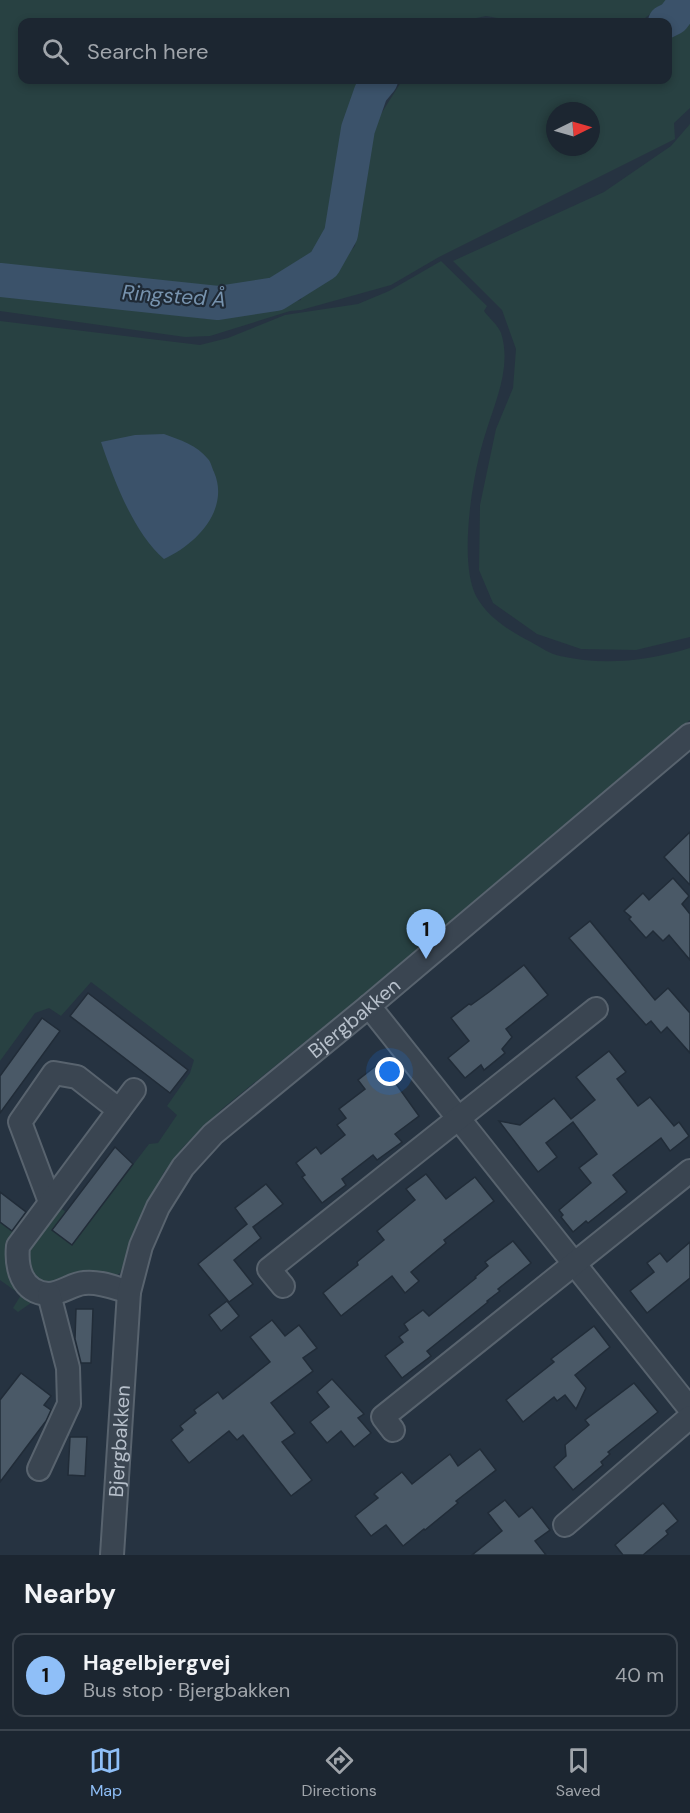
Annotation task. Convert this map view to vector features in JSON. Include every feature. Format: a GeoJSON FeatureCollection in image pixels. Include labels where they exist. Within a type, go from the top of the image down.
{"type":"FeatureCollection","features":[{"type":"Feature","properties":{"kind":"street","name":"Bjergbakken"},"geometry":{"type":"LineString","coordinates":[[112,1555],[129,1292],[141,1246],[149,1227],[158,1207],[183,1167],[213,1134],[369,1006],[690,735]]}},
{"type":"Feature","properties":{"kind":"street"},"geometry":{"type":"LineString","coordinates":[[369,1006],[690,1408]]}},
{"type":"Feature","properties":{"kind":"street"},"geometry":{"type":"LineString","coordinates":[[283,1286],[269,1269],[596,1009]]}},
{"type":"Feature","properties":{"kind":"street"},"geometry":{"type":"LineString","coordinates":[[50,1202],[20,1122],[54,1073],[77,1077],[120,1110]]}},
{"type":"Feature","properties":{"kind":"street"},"geometry":{"type":"LineString","coordinates":[[129,1292],[96,1283],[82,1282],[49,1294],[32,1289],[21,1277],[16,1261],[18,1246],[135,1090]]}},
{"type":"Feature","properties":{"kind":"street"},"geometry":{"type":"LineString","coordinates":[[393,1430],[383,1417],[690,1171]]}},
{"type":"Feature","properties":{"kind":"street"},"geometry":{"type":"LineString","coordinates":[[39,1469],[69,1404],[68,1368],[49,1294]]}},
{"type":"Feature","properties":{"kind":"street"},"geometry":{"type":"LineString","coordinates":[[565,1525],[690,1417]]}},
{"type":"Feature","properties":{"kind":"green space"},"geometry":{"type":"Polygon","coordinates":[[[0,0],[668,0],[645,18],[497,18],[486,16],[477,18],[18,18],[18,84],[364,84],[339,149],[332,227],[321,257],[291,278],[244,293],[179,290],[36,277],[0,270],[0,0]]]}},
{"type":"Feature","properties":{"kind":"green space"},"geometry":{"type":"Polygon","coordinates":[[[690,14],[690,108],[674,123],[675,139],[439,257],[391,285],[290,311],[210,336],[185,337],[0,311],[0,289],[185,312],[205,319],[218,319],[243,310],[301,300],[302,289],[327,276],[355,246],[364,141],[400,84],[672,84],[672,35],[690,14]]]}},
{"type":"Feature","properties":{"kind":"green space"},"geometry":{"type":"Polygon","coordinates":[[[690,124],[690,637],[636,650],[581,649],[537,634],[493,603],[479,570],[480,505],[496,429],[513,388],[516,349],[502,310],[453,261],[604,192],[671,146],[690,124]]]}},
{"type":"Feature","properties":{"kind":"green space"},"geometry":{"type":"Polygon","coordinates":[[[441,261],[487,306],[484,311],[500,330],[504,346],[505,359],[501,384],[480,451],[469,516],[468,561],[476,596],[500,623],[545,650],[560,656],[593,661],[625,661],[690,648],[690,720],[515,872],[223,1108],[184,1146],[164,1172],[142,1214],[120,1273],[110,1280],[51,1287],[29,1277],[26,1245],[56,1205],[66,1212],[72,1245],[149,1144],[158,1143],[177,1115],[167,1106],[190,1073],[194,1060],[91,982],[61,1016],[49,1008],[35,1013],[0,1061],[0,321],[200,345],[228,338],[285,315],[358,304],[389,291],[441,261]]]}},
{"type":"Feature","properties":{"kind":"green space"},"geometry":{"type":"Polygon","coordinates":[[[0,1222],[14,1232],[38,1298],[18,1312],[13,1308],[21,1295],[0,1280],[0,1222]]]}},
{"type":"Feature","properties":{"kind":"water"},"geometry":{"type":"Polygon","coordinates":[[[164,434],[188,443],[209,460],[218,486],[218,499],[214,512],[199,535],[164,559],[143,535],[134,520],[118,489],[101,442],[135,435],[164,434]]]}},
{"type":"Feature","properties":{"kind":"building"},"geometry":{"type":"Polygon","coordinates":[[[690,832],[690,885],[664,857],[690,832]]]}},
{"type":"Feature","properties":{"kind":"building"},"geometry":{"type":"Polygon","coordinates":[[[673,878],[689,896],[682,904],[690,914],[690,960],[669,935],[663,941],[653,931],[646,938],[624,911],[643,893],[649,900],[673,878]]]}},
{"type":"Feature","properties":{"kind":"building"},"geometry":{"type":"Polygon","coordinates":[[[590,921],[655,1000],[668,988],[690,1013],[690,1053],[667,1027],[661,1033],[651,1021],[646,1025],[569,938],[590,921]]]}},
{"type":"Feature","properties":{"kind":"building"},"geometry":{"type":"Polygon","coordinates":[[[524,965],[548,995],[506,1029],[512,1037],[502,1049],[505,1053],[484,1070],[481,1065],[465,1078],[448,1058],[469,1041],[451,1018],[524,965]]]}},
{"type":"Feature","properties":{"kind":"building"},"geometry":{"type":"Polygon","coordinates":[[[88,993],[188,1070],[170,1093],[70,1016],[88,993]]]}},
{"type":"Feature","properties":{"kind":"building"},"geometry":{"type":"Polygon","coordinates":[[[42,1018],[60,1031],[0,1113],[0,1076],[42,1018]]]}},
{"type":"Feature","properties":{"kind":"building"},"geometry":{"type":"Polygon","coordinates":[[[609,1051],[626,1072],[617,1079],[638,1106],[650,1097],[674,1126],[679,1122],[689,1136],[670,1151],[661,1138],[613,1175],[627,1192],[573,1232],[561,1217],[563,1215],[559,1210],[591,1183],[579,1168],[597,1154],[573,1122],[546,1143],[557,1157],[538,1172],[499,1121],[520,1125],[554,1098],[571,1119],[595,1100],[576,1077],[609,1051]]]}},
{"type":"Feature","properties":{"kind":"building"},"geometry":{"type":"Polygon","coordinates":[[[377,1065],[381,1070],[384,1067],[419,1116],[395,1134],[402,1142],[377,1160],[373,1155],[342,1179],[346,1185],[322,1203],[302,1177],[305,1175],[296,1163],[316,1147],[321,1154],[345,1135],[337,1125],[346,1118],[339,1109],[365,1089],[358,1080],[377,1065]]]}},
{"type":"Feature","properties":{"kind":"building"},"geometry":{"type":"Polygon","coordinates":[[[115,1147],[133,1164],[72,1245],[52,1230],[115,1147]]]}},
{"type":"Feature","properties":{"kind":"building"},"geometry":{"type":"Polygon","coordinates":[[[426,1174],[446,1199],[475,1177],[494,1201],[444,1240],[446,1243],[411,1272],[419,1281],[405,1293],[392,1276],[341,1316],[323,1293],[358,1265],[357,1262],[384,1240],[377,1231],[415,1200],[406,1189],[426,1174]]]}},
{"type":"Feature","properties":{"kind":"building"},"geometry":{"type":"Polygon","coordinates":[[[266,1184],[283,1204],[253,1227],[261,1238],[234,1260],[253,1284],[229,1302],[198,1264],[247,1224],[235,1208],[266,1184]]]}},
{"type":"Feature","properties":{"kind":"building"},"geometry":{"type":"Polygon","coordinates":[[[0,1192],[26,1212],[12,1231],[0,1222],[0,1192]]]}},
{"type":"Feature","properties":{"kind":"building"},"geometry":{"type":"Polygon","coordinates":[[[513,1241],[531,1263],[498,1289],[500,1291],[488,1302],[427,1351],[431,1356],[402,1378],[385,1356],[403,1342],[399,1337],[408,1330],[404,1324],[423,1310],[429,1316],[476,1278],[488,1266],[485,1262],[513,1241]]]}},
{"type":"Feature","properties":{"kind":"building"},"geometry":{"type":"Polygon","coordinates":[[[690,1242],[690,1278],[647,1313],[630,1291],[654,1272],[647,1263],[660,1253],[667,1262],[690,1242]]]}},
{"type":"Feature","properties":{"kind":"building"},"geometry":{"type":"Polygon","coordinates":[[[227,1301],[239,1316],[221,1331],[209,1315],[227,1301]]]}},
{"type":"Feature","properties":{"kind":"building"},"geometry":{"type":"Polygon","coordinates":[[[76,1309],[93,1309],[91,1363],[81,1363],[75,1339],[76,1309]]]}},
{"type":"Feature","properties":{"kind":"building"},"geometry":{"type":"Polygon","coordinates":[[[272,1320],[285,1336],[299,1325],[317,1348],[303,1358],[313,1371],[271,1403],[295,1433],[282,1442],[312,1480],[291,1496],[243,1435],[237,1440],[229,1431],[189,1463],[171,1440],[183,1430],[180,1426],[196,1413],[194,1410],[218,1392],[223,1399],[270,1362],[250,1337],[272,1320]]]}},
{"type":"Feature","properties":{"kind":"building"},"geometry":{"type":"Polygon","coordinates":[[[594,1326],[610,1347],[575,1375],[586,1388],[576,1409],[565,1395],[557,1401],[554,1397],[523,1422],[506,1400],[554,1362],[551,1359],[594,1326]]]}},
{"type":"Feature","properties":{"kind":"building"},"geometry":{"type":"Polygon","coordinates":[[[21,1373],[51,1396],[44,1405],[51,1410],[46,1421],[0,1482],[0,1400],[21,1373]]]}},
{"type":"Feature","properties":{"kind":"building"},"geometry":{"type":"Polygon","coordinates":[[[332,1379],[364,1414],[358,1418],[371,1433],[354,1447],[341,1431],[327,1443],[310,1422],[329,1407],[317,1392],[332,1379]]]}},
{"type":"Feature","properties":{"kind":"building"},"geometry":{"type":"Polygon","coordinates":[[[634,1383],[658,1412],[608,1452],[610,1454],[601,1462],[603,1465],[573,1490],[554,1467],[566,1456],[565,1445],[589,1425],[585,1420],[634,1383]]]}},
{"type":"Feature","properties":{"kind":"building"},"geometry":{"type":"Polygon","coordinates":[[[70,1437],[87,1437],[85,1476],[68,1475],[70,1437]]]}},
{"type":"Feature","properties":{"kind":"building"},"geometry":{"type":"Polygon","coordinates":[[[480,1449],[496,1470],[403,1546],[386,1525],[371,1536],[355,1516],[378,1498],[374,1494],[402,1472],[412,1484],[450,1454],[458,1466],[480,1449]]]}},
{"type":"Feature","properties":{"kind":"building"},"geometry":{"type":"Polygon","coordinates":[[[505,1500],[519,1517],[532,1507],[550,1530],[535,1541],[546,1555],[472,1555],[502,1531],[488,1513],[505,1500]]]}},
{"type":"Feature","properties":{"kind":"building"},"geometry":{"type":"Polygon","coordinates":[[[663,1503],[678,1521],[666,1531],[668,1534],[643,1555],[623,1555],[615,1545],[663,1503]]]}},
{"type":"Feature","properties":{"kind":"waterway","name":"Ringsted Å"},"geometry":{"type":"LineString","coordinates":[[672,18],[687,0]]}},
{"type":"Feature","properties":{"kind":"waterway","name":"Ringsted Å"},"geometry":{"type":"LineString","coordinates":[[0,280],[218,303],[276,294],[324,264],[341,234],[358,129],[371,92],[378,84]]}},
{"type":"Feature","properties":{"kind":"place","name":"Hagelbjergvej"},"geometry":{"type":"Point","coordinates":[426,959]}}]}
